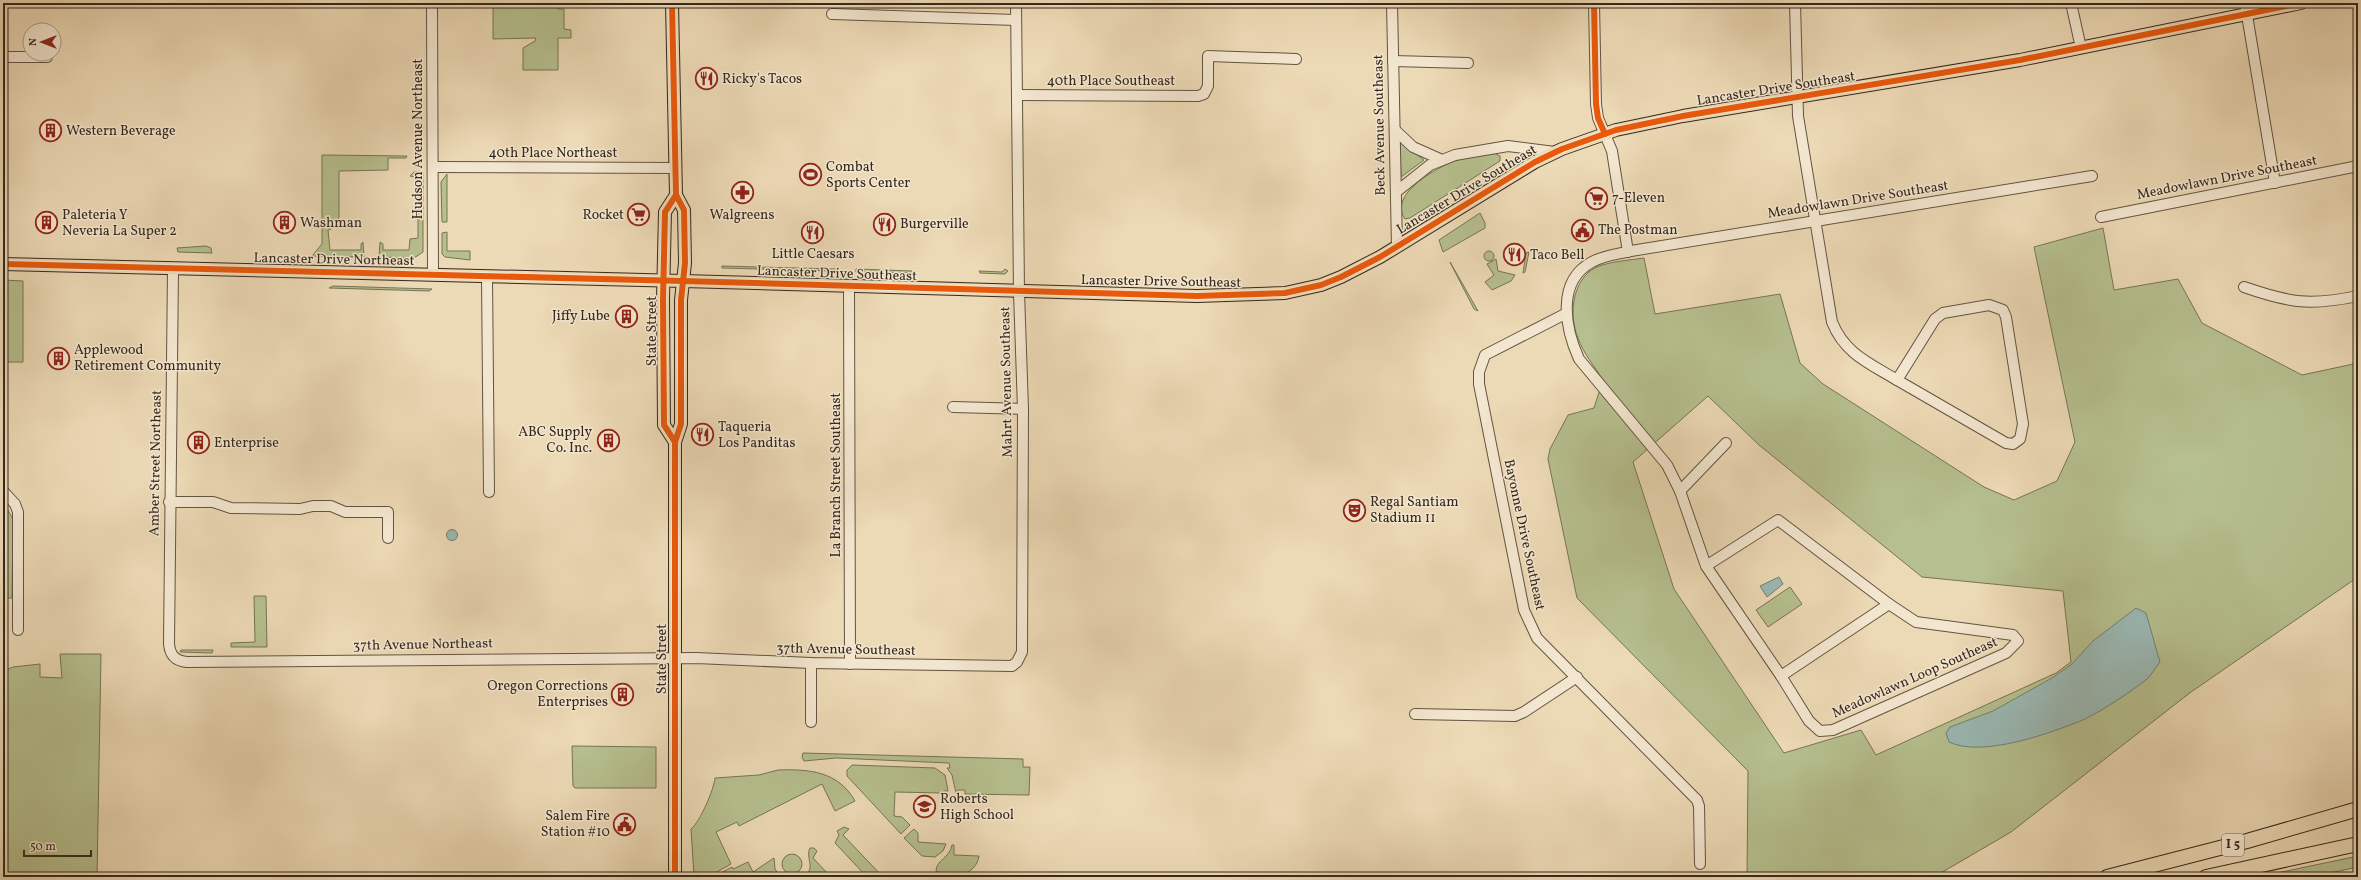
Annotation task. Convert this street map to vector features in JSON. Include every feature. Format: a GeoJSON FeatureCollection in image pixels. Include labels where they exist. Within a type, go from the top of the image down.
{"type":"FeatureCollection","features":[{"type":"Feature","properties":{"kind":"highway","name":"I 5"},"geometry":{"type":"LineString","coordinates":[[2107,877],[2247,841],[2358,809]]}},
{"type":"Feature","properties":{"kind":"highway","name":"I 5"},"geometry":{"type":"LineString","coordinates":[[2206,877],[2358,844]]}},
{"type":"Feature","properties":{"kind":"main road","name":"State Street"},"geometry":{"type":"LineString","coordinates":[[672,3],[674,168],[676,195],[684,210],[683,281],[681,300],[681,424],[674,442],[676,877]]}},
{"type":"Feature","properties":{"kind":"main road","name":"Lancaster Drive Southeast"},"geometry":{"type":"LineString","coordinates":[[664,280],[1217,297],[1285,293],[1321,285],[1338,278],[1397,247],[1505,179],[1555,152],[1605,134],[1683,116],[1949,73],[2081,48],[2246,9],[2301,3]]}},
{"type":"Feature","properties":{"kind":"main road","name":"State Street"},"geometry":{"type":"LineString","coordinates":[[674,442],[664,425],[664,280],[665,212],[676,195]]}},
{"type":"Feature","properties":{"kind":"main road","name":"Lancaster Drive Northeast"},"geometry":{"type":"LineString","coordinates":[[3,264],[487,277],[664,280]]}},
{"type":"Feature","properties":{"kind":"street","name":"Hudson Avenue Northeast"},"geometry":{"type":"LineString","coordinates":[[432,3],[433,275]]}},
{"type":"Feature","properties":{"kind":"street","name":"Mahrt Avenue Southeast"},"geometry":{"type":"LineString","coordinates":[[1016,3],[1019,292],[1023,409],[1022,652],[1017,662]]}},
{"type":"Feature","properties":{"kind":"street","name":"Beck Avenue Southeast"},"geometry":{"type":"LineString","coordinates":[[1392,3],[1397,247]]}},
{"type":"Feature","properties":{"kind":"street"},"geometry":{"type":"LineString","coordinates":[[1594,3],[1596,104],[1598,118],[1612,151],[1628,252]]}},
{"type":"Feature","properties":{"kind":"street"},"geometry":{"type":"LineString","coordinates":[[1795,3],[1797,98],[1815,221],[1832,322],[1837,334],[1850,352],[1897,380],[2006,443],[2013,444],[2020,439],[2023,424],[2006,317],[2003,310],[1998,307],[1989,305],[1943,313],[1935,319],[1897,380]]}},
{"type":"Feature","properties":{"kind":"street"},"geometry":{"type":"LineString","coordinates":[[2070,3],[2081,48]]}},
{"type":"Feature","properties":{"kind":"street"},"geometry":{"type":"LineString","coordinates":[[2246,9],[2275,183]]}},
{"type":"Feature","properties":{"kind":"street"},"geometry":{"type":"LineString","coordinates":[[832,14],[1016,20]]}},
{"type":"Feature","properties":{"kind":"street","name":"40th Place Southeast"},"geometry":{"type":"LineString","coordinates":[[1017,95],[1198,96],[1204,94],[1208,86],[1208,56],[1296,59]]}},
{"type":"Feature","properties":{"kind":"street"},"geometry":{"type":"LineString","coordinates":[[3,57],[22,57]]}},
{"type":"Feature","properties":{"kind":"street"},"geometry":{"type":"LineString","coordinates":[[1393,61],[1468,63]]}},
{"type":"Feature","properties":{"kind":"street"},"geometry":{"type":"LineString","coordinates":[[1395,130],[1412,147],[1440,160]]}},
{"type":"Feature","properties":{"kind":"street"},"geometry":{"type":"LineString","coordinates":[[1396,192],[1430,165],[1455,155],[1508,146],[1555,152]]}},
{"type":"Feature","properties":{"kind":"street","name":"40th Place Northeast"},"geometry":{"type":"LineString","coordinates":[[433,166],[674,168]]}},
{"type":"Feature","properties":{"kind":"street","name":"Meadowlawn Drive Southeast"},"geometry":{"type":"LineString","coordinates":[[2100,217],[2358,166]]}},
{"type":"Feature","properties":{"kind":"street","name":"Meadowlawn Drive Southeast"},"geometry":{"type":"LineString","coordinates":[[1565,314],[1569,292],[1582,269],[1600,258],[1628,252],[2092,176]]}},
{"type":"Feature","properties":{"kind":"street","name":"Amber Street Northeast"},"geometry":{"type":"LineString","coordinates":[[173,269],[169,502],[169,644],[174,657]]}},
{"type":"Feature","properties":{"kind":"street"},"geometry":{"type":"LineString","coordinates":[[487,277],[489,492]]}},
{"type":"Feature","properties":{"kind":"street","name":"La Branch Street Southeast"},"geometry":{"type":"LineString","coordinates":[[849,286],[850,664]]}},
{"type":"Feature","properties":{"kind":"street"},"geometry":{"type":"LineString","coordinates":[[2244,287],[2278,299],[2307,303],[2327,302],[2358,296]]}},
{"type":"Feature","properties":{"kind":"street","name":"Meadowlawn Loop Southeast"},"geometry":{"type":"LineString","coordinates":[[1565,314],[1573,346],[1579,358],[1667,465],[1680,491],[1706,566],[1781,676],[1809,721],[1820,731],[1826,732],[2006,653],[2018,641],[2013,635],[1916,622],[1889,604],[1778,520],[1706,566]]}},
{"type":"Feature","properties":{"kind":"street","name":"Bayonne Drive Southeast"},"geometry":{"type":"LineString","coordinates":[[1565,314],[1485,355],[1479,372],[1479,384],[1524,610],[1529,625],[1537,638],[1697,800],[1699,806],[1700,864]]}},
{"type":"Feature","properties":{"kind":"street"},"geometry":{"type":"LineString","coordinates":[[953,407],[1023,409]]}},
{"type":"Feature","properties":{"kind":"street"},"geometry":{"type":"LineString","coordinates":[[1680,491],[1726,443]]}},
{"type":"Feature","properties":{"kind":"street"},"geometry":{"type":"LineString","coordinates":[[3,491],[15,504],[18,512],[18,630]]}},
{"type":"Feature","properties":{"kind":"street"},"geometry":{"type":"LineString","coordinates":[[169,502],[213,502],[231,508],[300,509],[313,506],[331,506],[345,512],[388,512],[388,538]]}},
{"type":"Feature","properties":{"kind":"street"},"geometry":{"type":"LineString","coordinates":[[1781,676],[1889,604]]}},
{"type":"Feature","properties":{"kind":"street","name":"37th Avenue Northeast"},"geometry":{"type":"LineString","coordinates":[[174,657],[187,662],[674,658]]}},
{"type":"Feature","properties":{"kind":"street","name":"37th Avenue Southeast"},"geometry":{"type":"LineString","coordinates":[[674,658],[811,663],[1006,667],[1017,662]]}},
{"type":"Feature","properties":{"kind":"street"},"geometry":{"type":"LineString","coordinates":[[811,663],[811,722]]}},
{"type":"Feature","properties":{"kind":"street"},"geometry":{"type":"LineString","coordinates":[[1416,714],[1515,716],[1524,712],[1577,677]]}},
{"type":"Feature","properties":{"kind":"green space"},"geometry":{"type":"Polygon","coordinates":[[[493,3],[558,3],[558,9],[564,9],[564,29],[571,30],[571,38],[558,38],[558,70],[523,70],[523,48],[535,41],[536,38],[493,39],[493,3]]]}},
{"type":"Feature","properties":{"kind":"green space"},"geometry":{"type":"Polygon","coordinates":[[[1400,142],[1424,160],[1401,177],[1400,142]]]}},
{"type":"Feature","properties":{"kind":"green space"},"geometry":{"type":"Polygon","coordinates":[[[1494,153],[1500,156],[1500,161],[1410,218],[1405,219],[1401,210],[1403,200],[1418,182],[1439,168],[1450,163],[1494,153]]]}},
{"type":"Feature","properties":{"kind":"green space"},"geometry":{"type":"Polygon","coordinates":[[[322,155],[407,156],[406,158],[388,158],[388,170],[339,171],[339,218],[337,220],[331,220],[331,229],[328,230],[330,250],[361,250],[361,244],[363,242],[364,257],[312,256],[322,244],[322,155]]]}},
{"type":"Feature","properties":{"kind":"green space"},"geometry":{"type":"Polygon","coordinates":[[[414,172],[423,172],[423,252],[414,258],[379,257],[380,242],[383,244],[383,250],[409,250],[410,239],[418,238],[418,212],[411,210],[418,208],[418,178],[410,176],[414,172]]]}},
{"type":"Feature","properties":{"kind":"green space"},"geometry":{"type":"Polygon","coordinates":[[[447,174],[447,222],[442,222],[441,182],[447,174]]]}},
{"type":"Feature","properties":{"kind":"green space"},"geometry":{"type":"Polygon","coordinates":[[[1480,213],[1485,223],[1485,228],[1443,252],[1439,240],[1480,213]]]}},
{"type":"Feature","properties":{"kind":"green space"},"geometry":{"type":"Polygon","coordinates":[[[2103,228],[2114,290],[2178,279],[2202,323],[2302,375],[2358,363],[2358,577],[2191,692],[2011,832],[1934,877],[1747,877],[1748,771],[1577,598],[1548,459],[1550,449],[1568,415],[1594,408],[1603,380],[1583,349],[1575,328],[1573,307],[1579,286],[1584,277],[1592,270],[1602,265],[1644,258],[1655,314],[1780,294],[1800,363],[1823,384],[1984,487],[2014,500],[2057,481],[2075,442],[2034,247],[2103,228]],[[1708,396],[1633,462],[1674,589],[1784,753],[1861,730],[1876,755],[2056,673],[2071,662],[2063,591],[1922,577],[1759,445],[1708,396]]]}},
{"type":"Feature","properties":{"kind":"green space"},"geometry":{"type":"Polygon","coordinates":[[[447,232],[447,251],[470,251],[470,260],[445,257],[442,254],[442,233],[447,232]]]}},
{"type":"Feature","properties":{"kind":"green space"},"geometry":{"type":"Polygon","coordinates":[[[206,246],[211,248],[212,253],[178,252],[177,248],[206,246]]]}},
{"type":"Feature","properties":{"kind":"green space"},"geometry":{"type":"Polygon","coordinates":[[[1487,251],[1491,251],[1493,252],[1493,260],[1487,261],[1484,258],[1484,254],[1487,251]]]}},
{"type":"Feature","properties":{"kind":"green space"},"geometry":{"type":"Polygon","coordinates":[[[1529,252],[1525,272],[1523,273],[1526,253],[1529,252]]]}},
{"type":"Feature","properties":{"kind":"green space"},"geometry":{"type":"Polygon","coordinates":[[[1496,259],[1498,271],[1515,275],[1511,281],[1492,290],[1485,282],[1494,275],[1487,264],[1496,259]]]}},
{"type":"Feature","properties":{"kind":"green space"},"geometry":{"type":"Polygon","coordinates":[[[1450,262],[1478,311],[1474,309],[1450,262]]]}},
{"type":"Feature","properties":{"kind":"green space"},"geometry":{"type":"Polygon","coordinates":[[[722,266],[835,269],[835,271],[722,268],[722,266]]]}},
{"type":"Feature","properties":{"kind":"green space"},"geometry":{"type":"Polygon","coordinates":[[[856,269],[912,271],[912,273],[856,272],[856,269]]]}},
{"type":"Feature","properties":{"kind":"green space"},"geometry":{"type":"Polygon","coordinates":[[[1005,269],[1008,271],[1005,274],[980,273],[979,271],[1002,272],[1005,269]]]}},
{"type":"Feature","properties":{"kind":"green space"},"geometry":{"type":"Polygon","coordinates":[[[3,280],[23,281],[23,362],[3,362],[3,280]]]}},
{"type":"Feature","properties":{"kind":"green space"},"geometry":{"type":"Polygon","coordinates":[[[333,286],[432,289],[429,291],[329,288],[333,286]]]}},
{"type":"Feature","properties":{"kind":"green space"},"geometry":{"type":"Polygon","coordinates":[[[3,502],[13,519],[12,598],[3,598],[3,502]]]}},
{"type":"Feature","properties":{"kind":"green space"},"geometry":{"type":"Polygon","coordinates":[[[1790,587],[1802,604],[1768,627],[1756,610],[1790,587]]]}},
{"type":"Feature","properties":{"kind":"green space"},"geometry":{"type":"Polygon","coordinates":[[[254,596],[266,596],[267,647],[231,647],[231,643],[255,642],[254,596]]]}},
{"type":"Feature","properties":{"kind":"green space"},"geometry":{"type":"Polygon","coordinates":[[[181,650],[213,650],[212,653],[180,652],[181,650]]]}},
{"type":"Feature","properties":{"kind":"green space"},"geometry":{"type":"Polygon","coordinates":[[[60,654],[101,654],[97,877],[3,877],[3,671],[13,667],[40,664],[40,677],[62,678],[60,654]]]}},
{"type":"Feature","properties":{"kind":"green space"},"geometry":{"type":"Polygon","coordinates":[[[572,746],[656,747],[656,788],[575,788],[573,786],[572,746]]]}},
{"type":"Feature","properties":{"kind":"green space"},"geometry":{"type":"Polygon","coordinates":[[[803,753],[1023,759],[1023,767],[1030,767],[1029,795],[965,794],[965,790],[958,790],[956,793],[952,775],[947,768],[950,768],[949,763],[836,758],[804,761],[802,757],[803,753]]]}},
{"type":"Feature","properties":{"kind":"green space"},"geometry":{"type":"Polygon","coordinates":[[[852,765],[935,768],[945,775],[948,791],[944,791],[943,793],[895,792],[894,816],[902,817],[910,825],[901,834],[847,776],[847,770],[852,765]]]}},
{"type":"Feature","properties":{"kind":"green space"},"geometry":{"type":"Polygon","coordinates":[[[778,770],[812,771],[822,774],[840,783],[855,801],[835,811],[822,784],[739,826],[737,822],[716,832],[731,864],[708,877],[694,877],[691,829],[695,825],[706,805],[715,778],[759,775],[778,770]]]}},
{"type":"Feature","properties":{"kind":"green space"},"geometry":{"type":"Polygon","coordinates":[[[844,827],[849,829],[843,835],[883,877],[867,877],[835,843],[839,835],[837,831],[844,827]]]}},
{"type":"Feature","properties":{"kind":"green space"},"geometry":{"type":"Polygon","coordinates":[[[914,829],[918,833],[918,842],[946,844],[943,851],[935,857],[922,856],[904,838],[914,829]]]}},
{"type":"Feature","properties":{"kind":"green space"},"geometry":{"type":"Polygon","coordinates":[[[952,845],[954,845],[954,855],[979,856],[977,863],[968,872],[949,875],[936,871],[938,864],[949,853],[952,845]]]}},
{"type":"Feature","properties":{"kind":"green space"},"geometry":{"type":"Polygon","coordinates":[[[810,848],[814,848],[817,851],[813,858],[831,877],[805,877],[810,869],[810,848]]]}},
{"type":"Feature","properties":{"kind":"green space"},"geometry":{"type":"Polygon","coordinates":[[[792,854],[799,857],[802,864],[799,871],[792,874],[785,871],[782,864],[785,857],[792,854]]]}},
{"type":"Feature","properties":{"kind":"green space"},"geometry":{"type":"Polygon","coordinates":[[[2358,856],[2358,867],[2312,877],[2258,877],[2358,856]]]}},
{"type":"Feature","properties":{"kind":"green space"},"geometry":{"type":"Polygon","coordinates":[[[774,858],[775,869],[780,877],[713,877],[732,867],[733,869],[748,862],[753,872],[774,858]]]}},
{"type":"Feature","properties":{"kind":"water"},"geometry":{"type":"Polygon","coordinates":[[[450,530],[454,530],[456,531],[456,539],[450,540],[447,537],[447,533],[450,530]]]}},
{"type":"Feature","properties":{"kind":"water"},"geometry":{"type":"Polygon","coordinates":[[[1779,577],[1783,584],[1767,597],[1760,586],[1779,577]]]}},
{"type":"Feature","properties":{"kind":"water"},"geometry":{"type":"Polygon","coordinates":[[[2136,608],[2146,613],[2160,662],[2147,679],[2108,706],[2085,719],[2036,737],[2017,742],[1980,747],[1963,746],[1949,742],[1946,733],[1950,727],[1993,711],[2052,678],[2072,664],[2093,641],[2136,608]]]}},
{"type":"Feature","properties":{"kind":"cycle path"},"geometry":{"type":"LineString","coordinates":[[672,3],[676,195],[684,210],[685,263],[681,300],[681,424],[675,442],[675,877]]}},
{"type":"Feature","properties":{"kind":"cycle path"},"geometry":{"type":"LineString","coordinates":[[1594,3],[1596,104],[1598,118],[1605,134]]}},
{"type":"Feature","properties":{"kind":"cycle path"},"geometry":{"type":"LineString","coordinates":[[3,264],[683,281],[1197,296],[1285,293],[1321,285],[1341,277],[1380,257],[1535,162],[1562,149],[1616,130],[1683,116],[2020,60],[2301,3]]}},
{"type":"Feature","properties":{"kind":"cycle path"},"geometry":{"type":"LineString","coordinates":[[675,442],[664,425],[663,300],[665,212],[676,195]]}},
{"type":"Feature","properties":{"kind":"place","name":"Ricky's Tacos"},"geometry":{"type":"Point","coordinates":[706,79]}},
{"type":"Feature","properties":{"kind":"place","name":"Western Beverage"},"geometry":{"type":"Point","coordinates":[50,131]}},
{"type":"Feature","properties":{"kind":"place","name":"Combat Sports Center"},"geometry":{"type":"Point","coordinates":[811,175]}},
{"type":"Feature","properties":{"kind":"place","name":"Walgreens"},"geometry":{"type":"Point","coordinates":[742,193]}},
{"type":"Feature","properties":{"kind":"place","name":"7-Eleven"},"geometry":{"type":"Point","coordinates":[1596,198]}},
{"type":"Feature","properties":{"kind":"place","name":"Rocket"},"geometry":{"type":"Point","coordinates":[639,215]}},
{"type":"Feature","properties":{"kind":"place","name":"Paleteria Y Neveria La Super 2"},"geometry":{"type":"Point","coordinates":[46,223]}},
{"type":"Feature","properties":{"kind":"place","name":"Washman"},"geometry":{"type":"Point","coordinates":[284,223]}},
{"type":"Feature","properties":{"kind":"place","name":"Burgerville"},"geometry":{"type":"Point","coordinates":[884,224]}},
{"type":"Feature","properties":{"kind":"place","name":"The Postman"},"geometry":{"type":"Point","coordinates":[1583,230]}},
{"type":"Feature","properties":{"kind":"place","name":"Little Caesars"},"geometry":{"type":"Point","coordinates":[813,232]}},
{"type":"Feature","properties":{"kind":"place","name":"Taco Bell"},"geometry":{"type":"Point","coordinates":[1514,255]}},
{"type":"Feature","properties":{"kind":"place","name":"Jiffy Lube"},"geometry":{"type":"Point","coordinates":[626,316]}},
{"type":"Feature","properties":{"kind":"place","name":"Applewood Retirement Community"},"geometry":{"type":"Point","coordinates":[59,358]}},
{"type":"Feature","properties":{"kind":"place","name":"Taqueria Los Panditas"},"geometry":{"type":"Point","coordinates":[703,435]}},
{"type":"Feature","properties":{"kind":"place","name":"ABC Supply Co. Inc."},"geometry":{"type":"Point","coordinates":[608,440]}},
{"type":"Feature","properties":{"kind":"place","name":"Enterprise"},"geometry":{"type":"Point","coordinates":[199,443]}},
{"type":"Feature","properties":{"kind":"place","name":"Regal Santiam Stadium 11"},"geometry":{"type":"Point","coordinates":[1354,510]}},
{"type":"Feature","properties":{"kind":"place","name":"Oregon Corrections Enterprises"},"geometry":{"type":"Point","coordinates":[623,694]}},
{"type":"Feature","properties":{"kind":"place","name":"Roberts High School"},"geometry":{"type":"Point","coordinates":[925,807]}},
{"type":"Feature","properties":{"kind":"place","name":"Salem Fire Station #10"},"geometry":{"type":"Point","coordinates":[625,824]}}]}
